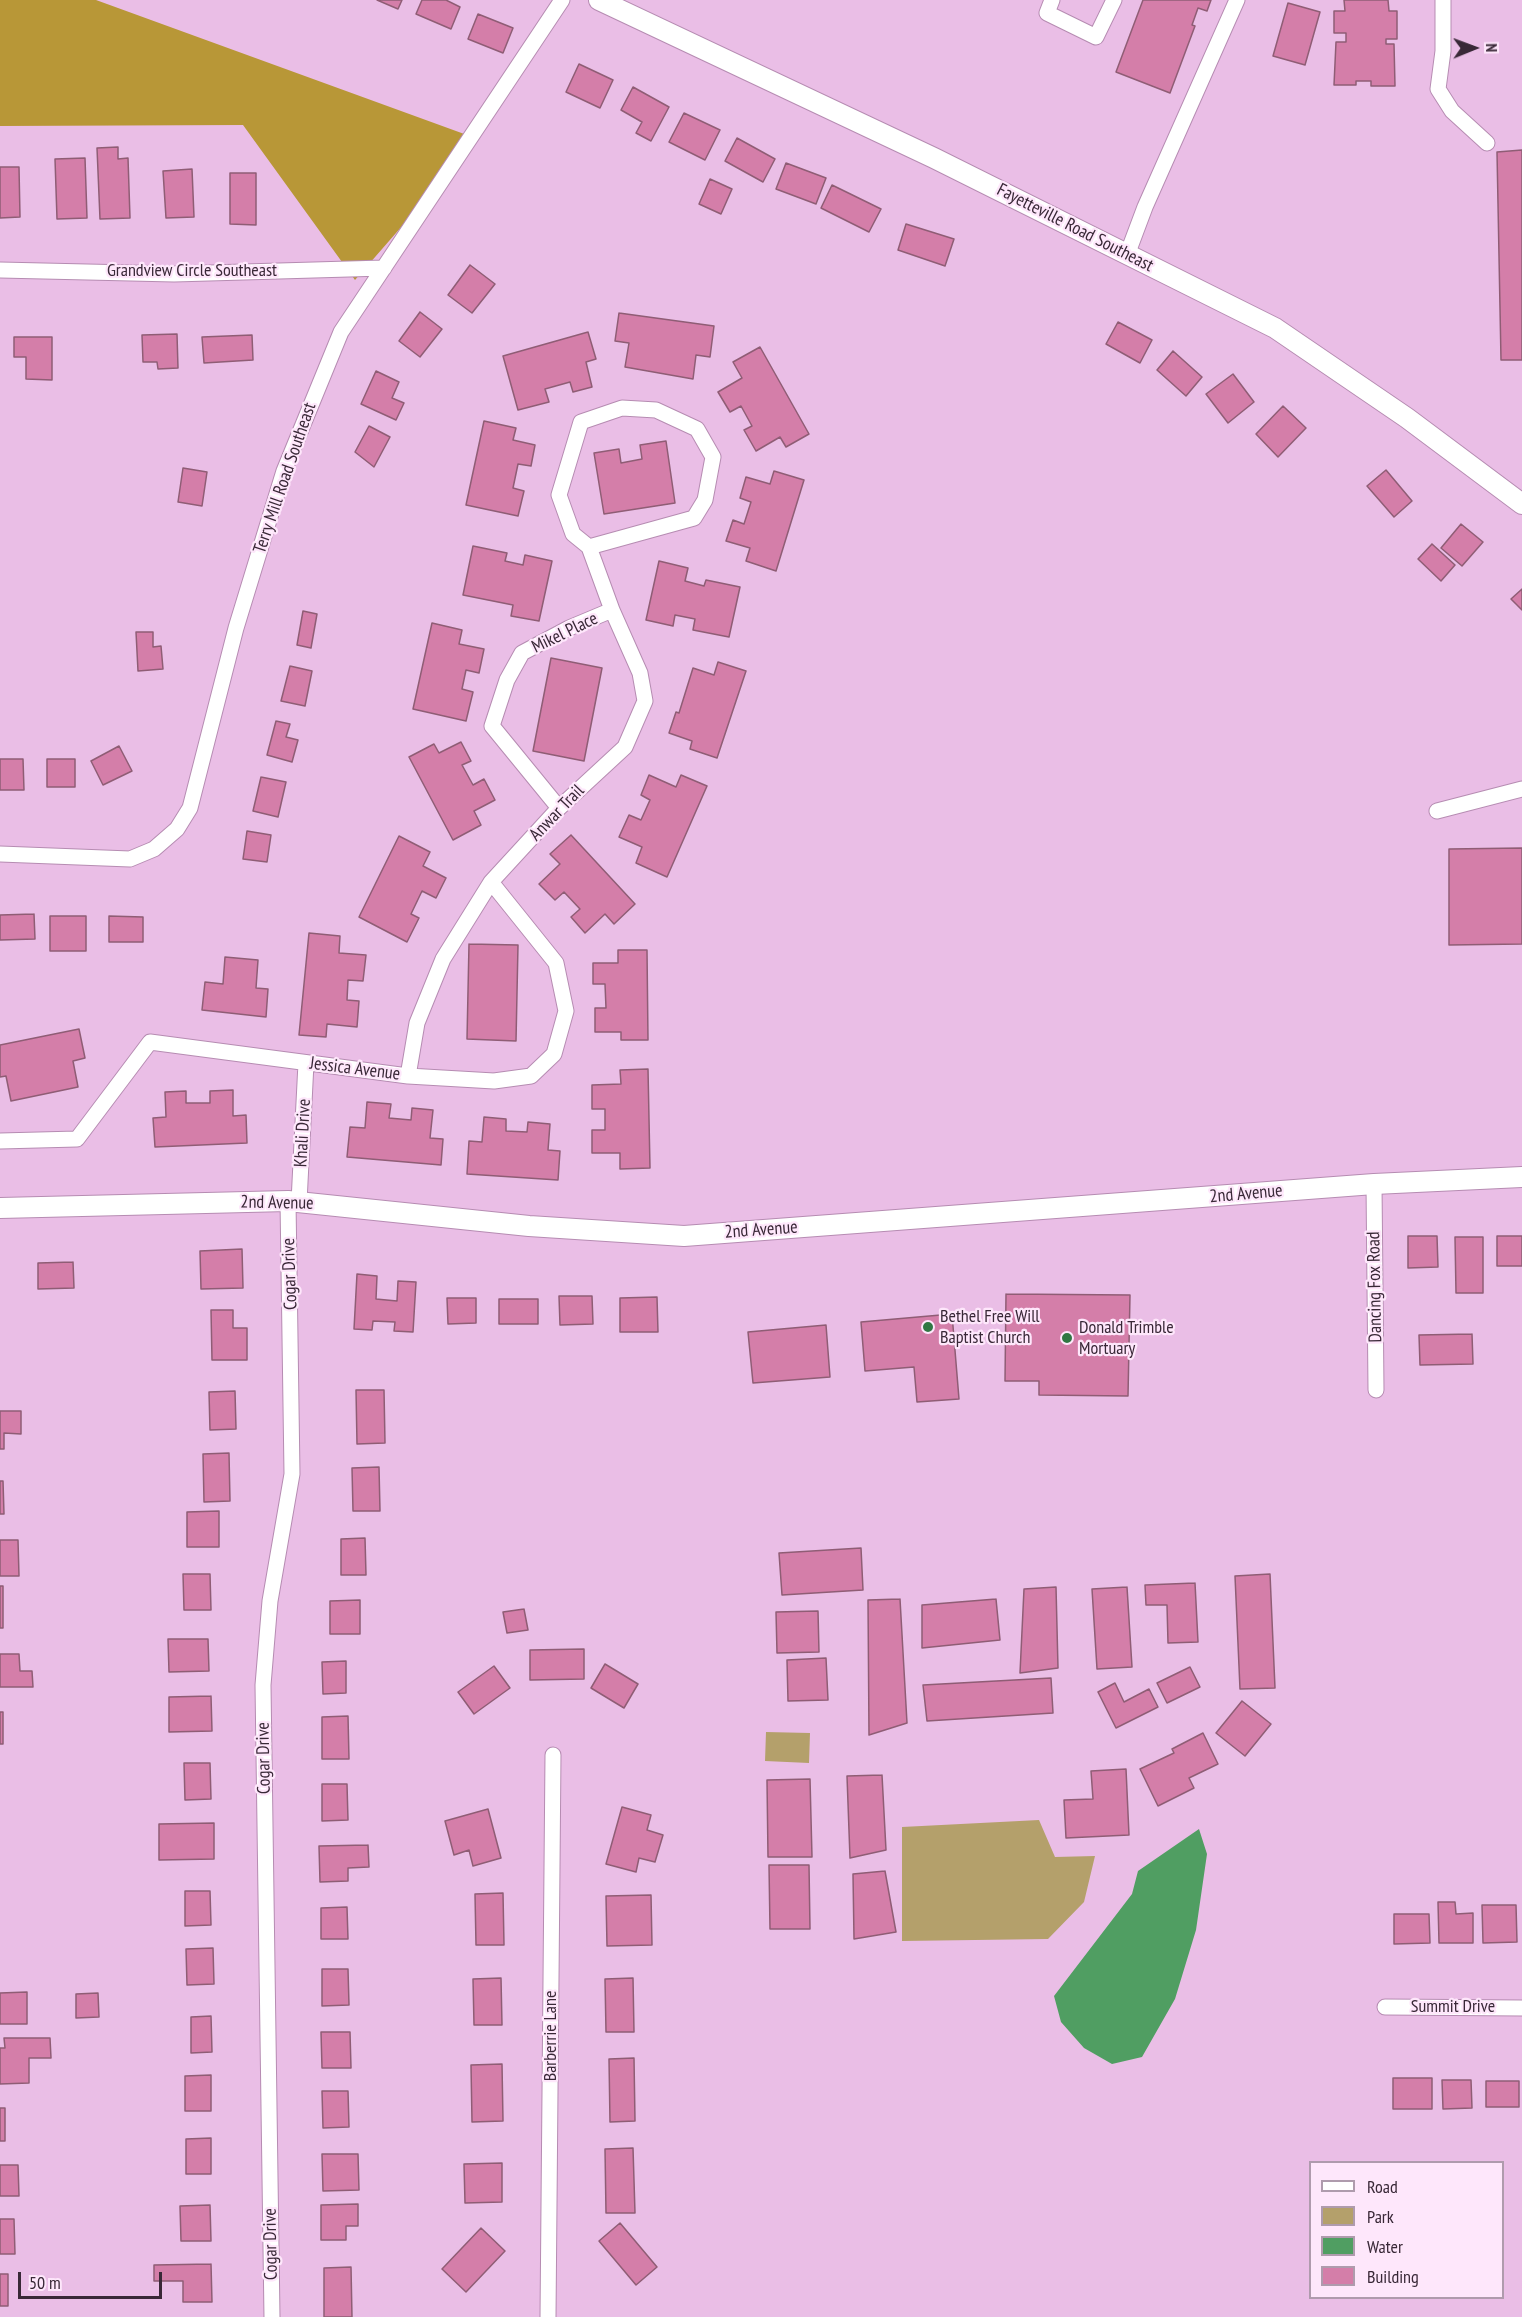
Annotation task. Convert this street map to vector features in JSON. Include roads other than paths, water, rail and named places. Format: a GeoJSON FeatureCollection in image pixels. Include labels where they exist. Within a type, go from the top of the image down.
{"type":"FeatureCollection","features":[{"type":"Feature","properties":{"kind":"street","name":"Terry Mill Road Southeast"},"geometry":{"type":"LineString","coordinates":[[0,854],[130,859],[154,849],[177,829],[190,808],[236,628],[284,471],[341,332],[562,0]]}},
{"type":"Feature","properties":{"kind":"street","name":"Fayetteville Road Southeast"},"geometry":{"type":"LineString","coordinates":[[599,0],[934,158],[1275,328],[1407,418],[1522,504]]}},
{"type":"Feature","properties":{"kind":"street"},"geometry":{"type":"LineString","coordinates":[[1052,0],[1047,13],[1096,37],[1114,0]]}},
{"type":"Feature","properties":{"kind":"street"},"geometry":{"type":"LineString","coordinates":[[1127,255],[1237,0]]}},
{"type":"Feature","properties":{"kind":"street"},"geometry":{"type":"LineString","coordinates":[[1443,0],[1443,51],[1438,89],[1452,111],[1487,143]]}},
{"type":"Feature","properties":{"kind":"street","name":"Grandview Circle Southeast"},"geometry":{"type":"LineString","coordinates":[[0,270],[174,274],[384,268]]}},
{"type":"Feature","properties":{"kind":"street","name":"Anwar Trail"},"geometry":{"type":"LineString","coordinates":[[408,1076],[417,1023],[443,959],[491,882],[559,808],[625,747],[645,701],[640,673],[612,610],[589,547],[573,534],[559,495],[581,422],[622,408],[656,410],[697,429],[713,458],[705,500],[694,518],[589,547]]}},
{"type":"Feature","properties":{"kind":"street","name":"Mikel Place"},"geometry":{"type":"LineString","coordinates":[[559,808],[492,726],[507,680],[522,653],[569,628],[612,610]]}},
{"type":"Feature","properties":{"kind":"street"},"geometry":{"type":"LineString","coordinates":[[1437,811],[1522,789]]}},
{"type":"Feature","properties":{"kind":"street","name":"Jessica Avenue"},"geometry":{"type":"LineString","coordinates":[[0,1141],[77,1139],[150,1042],[408,1076],[494,1081],[531,1076],[554,1054],[566,1011],[556,963],[491,882]]}},
{"type":"Feature","properties":{"kind":"street","name":"Khali Drive"},"geometry":{"type":"LineString","coordinates":[[293,1202],[306,1063]]}},
{"type":"Feature","properties":{"kind":"street","name":"2nd Avenue"},"geometry":{"type":"LineString","coordinates":[[0,1208],[293,1202],[529,1226],[684,1236],[1374,1184],[1522,1177]]}},
{"type":"Feature","properties":{"kind":"street","name":"Dancing Fox Road"},"geometry":{"type":"LineString","coordinates":[[1374,1184],[1376,1390]]}},
{"type":"Feature","properties":{"kind":"street","name":"Cogar Drive"},"geometry":{"type":"LineString","coordinates":[[272,2317],[263,1685],[270,1601],[292,1474],[293,1202]]}},
{"type":"Feature","properties":{"kind":"street","name":"Barberrie Lane"},"geometry":{"type":"LineString","coordinates":[[548,2317],[553,1755]]}},
{"type":"Feature","properties":{"kind":"street","name":"Summit Drive"},"geometry":{"type":"LineString","coordinates":[[1385,2007],[1522,2008]]}},
{"type":"Feature","properties":{"kind":"water"},"geometry":{"type":"Polygon","coordinates":[[[1199,1829],[1207,1854],[1196,1930],[1175,1999],[1142,2057],[1112,2064],[1084,2048],[1061,2022],[1054,1996],[1132,1894],[1138,1871],[1199,1829]]]}},
{"type":"Feature","properties":{"kind":"place","name":"Bethel Free Will Baptist Church"},"geometry":{"type":"Point","coordinates":[928,1327]}},
{"type":"Feature","properties":{"kind":"place","name":"Donald Trimble Mortuary"},"geometry":{"type":"Point","coordinates":[1067,1338]}}]}
